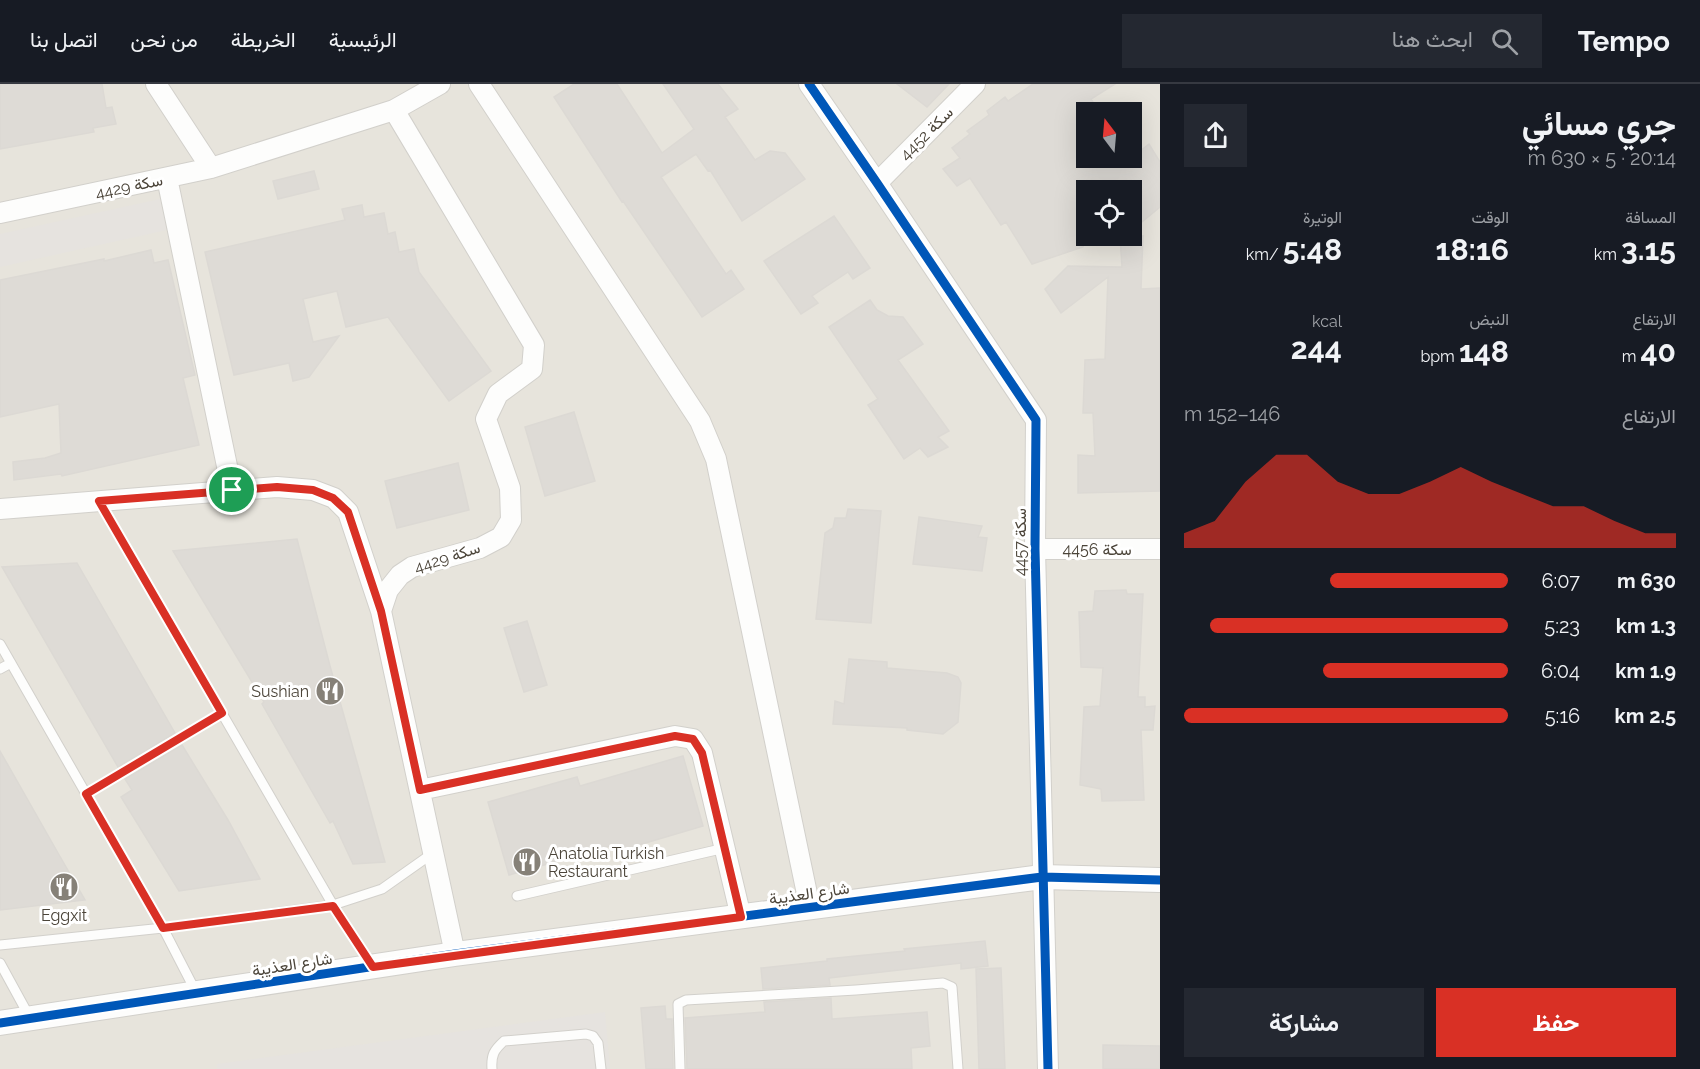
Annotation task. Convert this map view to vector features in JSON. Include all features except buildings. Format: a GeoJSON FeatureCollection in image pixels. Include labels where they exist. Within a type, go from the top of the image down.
{"type":"FeatureCollection","features":[{"type":"Feature","properties":{"kind":"street"},"geometry":{"type":"LineString","coordinates":[[156,84],[211,168]]}},
{"type":"Feature","properties":{"kind":"street","name":"سكة 4429"},"geometry":{"type":"LineString","coordinates":[[0,213],[211,168],[394,110],[440,84]]}},
{"type":"Feature","properties":{"kind":"street"},"geometry":{"type":"LineString","coordinates":[[479,84],[700,421],[716,459],[810,908]]}},
{"type":"Feature","properties":{"kind":"street","name":"سكة 4457"},"geometry":{"type":"LineString","coordinates":[[809,84],[1036,420],[1035,549],[1048,1069]]}},
{"type":"Feature","properties":{"kind":"street","name":"سكة 4452"},"geometry":{"type":"LineString","coordinates":[[877,183],[975,84]]}},
{"type":"Feature","properties":{"kind":"street","name":"سكة 4429"},"geometry":{"type":"LineString","coordinates":[[381,611],[388,590],[400,575],[412,567],[480,548],[501,537],[511,520],[510,488],[486,419],[498,394],[532,369],[534,345],[394,110]]}},
{"type":"Feature","properties":{"kind":"street"},"geometry":{"type":"LineString","coordinates":[[167,178],[232,490]]}},
{"type":"Feature","properties":{"kind":"street"},"geometry":{"type":"LineString","coordinates":[[0,509],[277,487],[313,490],[333,498],[348,512],[381,611],[454,954]]}},
{"type":"Feature","properties":{"kind":"street","name":"سكة 4456"},"geometry":{"type":"LineString","coordinates":[[1035,549],[1160,549]]}},
{"type":"Feature","properties":{"kind":"street"},"geometry":{"type":"LineString","coordinates":[[420,790],[675,736],[693,739],[702,753],[741,917]]}},
{"type":"Feature","properties":{"kind":"street","name":"شارع العذيبة"},"geometry":{"type":"LineString","coordinates":[[0,1023],[454,954],[1042,877],[1160,880]]}},
{"type":"Feature","properties":{"kind":"lane"},"geometry":{"type":"LineString","coordinates":[[99,501],[333,906],[373,967]]}},
{"type":"Feature","properties":{"kind":"lane"},"geometry":{"type":"LineString","coordinates":[[0,644],[163,928],[197,993]]}},
{"type":"Feature","properties":{"kind":"lane"},"geometry":{"type":"LineString","coordinates":[[0,669],[10,663]]}},
{"type":"Feature","properties":{"kind":"lane"},"geometry":{"type":"LineString","coordinates":[[86,794],[222,713]]}},
{"type":"Feature","properties":{"kind":"lane"},"geometry":{"type":"LineString","coordinates":[[517,896],[725,848]]}},
{"type":"Feature","properties":{"kind":"lane"},"geometry":{"type":"LineString","coordinates":[[0,945],[163,928],[333,906],[382,889],[433,853]]}},
{"type":"Feature","properties":{"kind":"lane"},"geometry":{"type":"LineString","coordinates":[[0,963],[30,1018]]}},
{"type":"Feature","properties":{"kind":"lane"},"geometry":{"type":"LineString","coordinates":[[680,1069],[678,1004],[686,1000],[856,990],[943,982],[952,987],[958,1069]]}},
{"type":"Feature","properties":{"kind":"lane"},"geometry":{"type":"LineString","coordinates":[[492,1069],[491,1056],[504,1041],[586,1034],[593,1036],[598,1043],[601,1069]]}},
{"type":"Feature","properties":{"kind":"shaded area"},"geometry":{"type":"Polygon","coordinates":[[[0,84],[1160,84],[1160,1069],[0,1069],[0,84]]]}},
{"type":"Feature","properties":{"kind":"shaded area"},"geometry":{"type":"Polygon","coordinates":[[[160,199],[167,230],[0,267],[0,234],[160,199]]]}},
{"type":"Feature","properties":{"kind":"shaded area"},"geometry":{"type":"Polygon","coordinates":[[[605,1012],[610,1069],[217,1069],[217,1064],[605,1012]]]}},
{"type":"Feature","properties":{"kind":"cycle path"},"geometry":{"type":"LineString","coordinates":[[809,84],[1036,420],[1035,549],[1048,1069]]}},
{"type":"Feature","properties":{"kind":"cycle path"},"geometry":{"type":"LineString","coordinates":[[0,1023],[455,954],[1042,877],[1160,880]]}},
{"type":"Feature","properties":{"kind":"place","name":"Sushian"},"geometry":{"type":"Point","coordinates":[330,691]}},
{"type":"Feature","properties":{"kind":"place","name":"Anatolia Turkish Restaurant"},"geometry":{"type":"Point","coordinates":[527,862]}},
{"type":"Feature","properties":{"kind":"place","name":"Eggxit"},"geometry":{"type":"Point","coordinates":[64,887]}},
{"type":"Feature","properties":{"kind":"route"},"geometry":{"type":"LineString","coordinates":[[277,487],[313,490],[333,498],[348,512],[381,611],[420,790],[675,736],[693,739],[702,753],[741,917],[454,954],[373,967],[333,906],[163,928],[86,794],[222,713],[99,501],[232,490],[277,487]]}}]}
